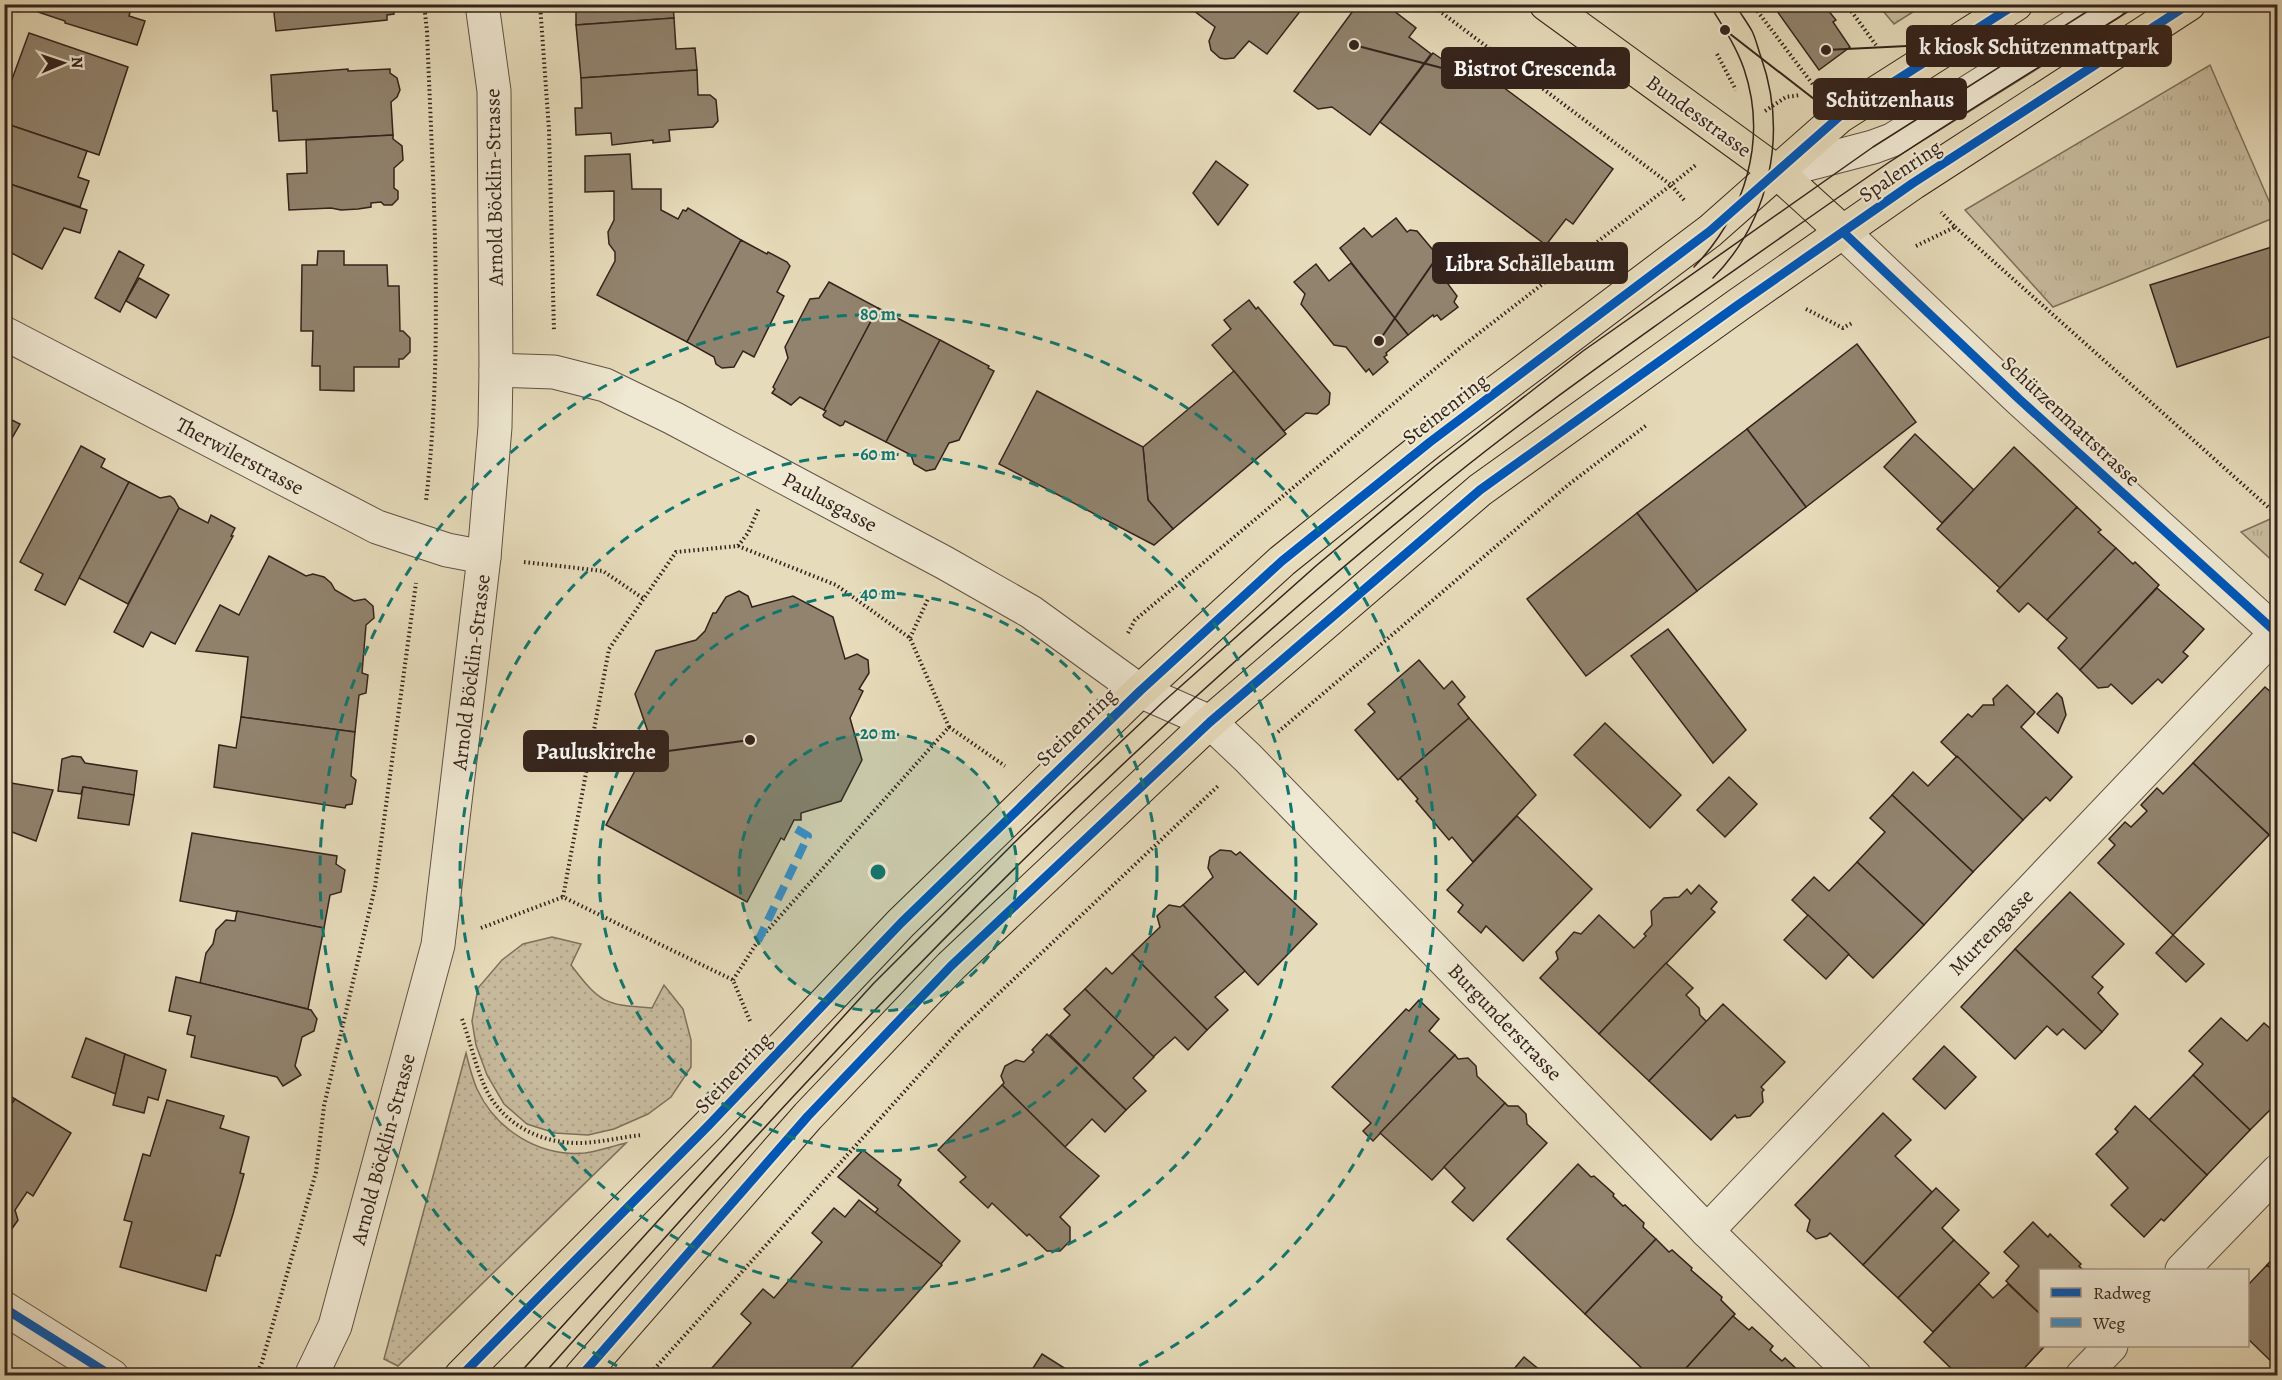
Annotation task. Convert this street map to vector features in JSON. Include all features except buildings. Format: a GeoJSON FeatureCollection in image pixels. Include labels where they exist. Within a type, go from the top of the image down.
{"type":"FeatureCollection","features":[{"type":"Feature","properties":{"kind":"main road","name":"Bundesstrasse"},"geometry":{"type":"LineString","coordinates":[[1546,4],[1776,172],[1832,221]]}},
{"type":"Feature","properties":{"kind":"main road"},"geometry":{"type":"LineString","coordinates":[[1776,172],[1840,116],[2016,4]]}},
{"type":"Feature","properties":{"kind":"main road","name":"Spalenring"},"geometry":{"type":"LineString","coordinates":[[1832,221],[1922,177],[2189,4]]}},
{"type":"Feature","properties":{"kind":"main road","name":"Steinenring"},"geometry":{"type":"LineString","coordinates":[[461,1376],[693,1142],[901,923],[1140,691],[1282,561],[1430,442],[1710,231],[1776,172]]}},
{"type":"Feature","properties":{"kind":"main road"},"geometry":{"type":"LineString","coordinates":[[581,1376],[808,1116],[943,974],[1210,722],[1480,490],[1832,221]]}},
{"type":"Feature","properties":{"kind":"street","name":"Arnold Böcklin-Strasse"},"geometry":{"type":"LineString","coordinates":[[311,1376],[335,1326],[438,945],[484,557],[495,427],[494,91],[482,4]]}},
{"type":"Feature","properties":{"kind":"street"},"geometry":{"type":"LineString","coordinates":[[1776,172],[1892,140],[2109,4]]}},
{"type":"Feature","properties":{"kind":"street","name":"Schützenmattstrasse"},"geometry":{"type":"LineString","coordinates":[[1832,221],[2019,399],[2277,633]]}},
{"type":"Feature","properties":{"kind":"street","name":"Therwilerstrasse"},"geometry":{"type":"LineString","coordinates":[[4,333],[377,527],[447,550],[484,557]]}},
{"type":"Feature","properties":{"kind":"street","name":"Paulusgasse"},"geometry":{"type":"LineString","coordinates":[[496,370],[554,372],[604,385],[673,418],[1022,606],[1140,691]]}},
{"type":"Feature","properties":{"kind":"street","name":"Murtengasse"},"geometry":{"type":"LineString","coordinates":[[1707,1231],[2277,633]]}},
{"type":"Feature","properties":{"kind":"street","name":"Burgunderstrasse"},"geometry":{"type":"LineString","coordinates":[[1140,691],[1210,722],[1248,758],[1707,1231],[1855,1376]]}},
{"type":"Feature","properties":{"kind":"street"},"geometry":{"type":"LineString","coordinates":[[2183,1269],[2277,1171]]}},
{"type":"Feature","properties":{"kind":"street"},"geometry":{"type":"LineString","coordinates":[[4,1308],[112,1376]]}},
{"type":"Feature","properties":{"kind":"street","name":"Arnold Böcklin-Strasse"},"geometry":{"type":"LineString","coordinates":[[335,1326],[337,1376]]}},
{"type":"Feature","properties":{"kind":"street"},"geometry":{"type":"LineString","coordinates":[[2082,1376],[2110,1347]]}},
{"type":"Feature","properties":{"kind":"path"},"geometry":{"type":"LineString","coordinates":[[256,1376],[262,1362],[316,1172],[324,1106],[375,887],[422,542],[433,441],[437,274],[424,4]]}},
{"type":"Feature","properties":{"kind":"path"},"geometry":{"type":"LineString","coordinates":[[540,4],[549,130],[554,372]]}},
{"type":"Feature","properties":{"kind":"path"},"geometry":{"type":"LineString","coordinates":[[1108,667],[1135,620],[1461,347],[1671,184],[1430,4]]}},
{"type":"Feature","properties":{"kind":"path"},"geometry":{"type":"LineString","coordinates":[[1752,4],[1819,92]]}},
{"type":"Feature","properties":{"kind":"path"},"geometry":{"type":"LineString","coordinates":[[1846,4],[1881,51]]}},
{"type":"Feature","properties":{"kind":"path"},"geometry":{"type":"LineString","coordinates":[[1955,227],[2277,516]]}},
{"type":"Feature","properties":{"kind":"path"},"geometry":{"type":"LineString","coordinates":[[1805,309],[1843,328],[1852,323]]}},
{"type":"Feature","properties":{"kind":"path"},"geometry":{"type":"LineString","coordinates":[[1273,736],[1568,485],[1652,421]]}},
{"type":"Feature","properties":{"kind":"path"},"geometry":{"type":"LineString","coordinates":[[738,546],[748,533],[756,513]]}},
{"type":"Feature","properties":{"kind":"path"},"geometry":{"type":"LineString","coordinates":[[563,897],[609,650],[676,552],[738,546],[836,585],[910,638],[949,727],[1038,788]]}},
{"type":"Feature","properties":{"kind":"path"},"geometry":{"type":"LineString","coordinates":[[484,557],[603,571],[644,599]]}},
{"type":"Feature","properties":{"kind":"path"},"geometry":{"type":"LineString","coordinates":[[910,638],[929,597]]}},
{"type":"Feature","properties":{"kind":"path"},"geometry":{"type":"LineString","coordinates":[[438,945],[563,897],[733,980],[758,941],[949,727]]}},
{"type":"Feature","properties":{"kind":"path"},"geometry":{"type":"LineString","coordinates":[[648,1376],[959,1032],[1224,780]]}},
{"type":"Feature","properties":{"kind":"path"},"geometry":{"type":"LineString","coordinates":[[459,1008],[485,1087],[508,1118],[529,1133],[577,1143],[645,1134]]}},
{"type":"Feature","properties":{"kind":"green space"},"geometry":{"type":"Polygon","coordinates":[[[1878,5],[1924,5],[1894,24],[1878,5]]]}},
{"type":"Feature","properties":{"kind":"green space"},"geometry":{"type":"Polygon","coordinates":[[[2210,65],[2276,217],[2053,307],[1965,210],[2210,65]]]}},
{"type":"Feature","properties":{"kind":"green space"},"geometry":{"type":"Polygon","coordinates":[[[2277,516],[2277,565],[2241,532],[2277,516]]]}},
{"type":"Feature","properties":{"kind":"green space"},"geometry":{"type":"Polygon","coordinates":[[[552,937],[581,944],[571,965],[589,987],[604,1000],[623,1005],[652,1008],[664,985],[683,1009],[691,1040],[691,1067],[671,1097],[648,1114],[614,1129],[588,1135],[555,1133],[527,1124],[504,1104],[487,1075],[476,1045],[472,1021],[478,988],[502,960],[523,944],[552,937]]]}},
{"type":"Feature","properties":{"kind":"green space"},"geometry":{"type":"Polygon","coordinates":[[[466,1053],[475,1085],[485,1104],[495,1117],[521,1138],[551,1150],[568,1153],[585,1153],[626,1143],[398,1366],[384,1359],[466,1053]]]}},
{"type":"Feature","properties":{"kind":"tram line"},"geometry":{"type":"LineString","coordinates":[[1694,267],[1727,224],[1739,200],[1752,149],[1751,96],[1744,69],[1733,44],[1709,4]]}},
{"type":"Feature","properties":{"kind":"tram line"},"geometry":{"type":"LineString","coordinates":[[1713,278],[1733,255],[1748,230],[1760,203],[1773,145],[1773,116],[1769,86],[1753,34],[1735,4]]}},
{"type":"Feature","properties":{"kind":"tram line"},"geometry":{"type":"LineString","coordinates":[[517,1376],[873,984],[1022,835],[1163,702],[1317,565],[1435,466],[1583,351],[1873,147],[2099,4]]}},
{"type":"Feature","properties":{"kind":"tram line"},"geometry":{"type":"LineString","coordinates":[[542,1376],[749,1144],[969,913],[1124,763],[1284,618],[1477,458],[1679,309],[1888,163],[2140,4]]}},
{"type":"Feature","properties":{"kind":"marked path"},"geometry":{"type":"LineString","coordinates":[[758,941],[808,836],[791,826]]}},
{"type":"Feature","properties":{"kind":"cycle path"},"geometry":{"type":"LineString","coordinates":[[461,1376],[708,1126],[901,923],[1140,691],[1282,561],[1430,442],[1710,231],[1840,116],[2016,4]]}},
{"type":"Feature","properties":{"kind":"cycle path"},"geometry":{"type":"LineString","coordinates":[[581,1376],[808,1116],[951,966],[1210,722],[1480,490],[1913,183],[2189,4]]}},
{"type":"Feature","properties":{"kind":"cycle path"},"geometry":{"type":"LineString","coordinates":[[1843,232],[2019,399],[2278,634]]}},
{"type":"Feature","properties":{"kind":"cycle path"},"geometry":{"type":"LineString","coordinates":[[4,1308],[112,1376]]}},
{"type":"Feature","properties":{"kind":"place","name":"Schützenhaus"},"geometry":{"type":"Point","coordinates":[1725,30]}},
{"type":"Feature","properties":{"kind":"place","name":"Bistrot Crescenda"},"geometry":{"type":"Point","coordinates":[1354,45]}},
{"type":"Feature","properties":{"kind":"place","name":"k kiosk Schützenmattpark"},"geometry":{"type":"Point","coordinates":[1826,50]}},
{"type":"Feature","properties":{"kind":"place","name":"Libra Schällebaum"},"geometry":{"type":"Point","coordinates":[1379,341]}},
{"type":"Feature","properties":{"kind":"place","name":"Pauluskirche"},"geometry":{"type":"Point","coordinates":[750,740]}}]}
